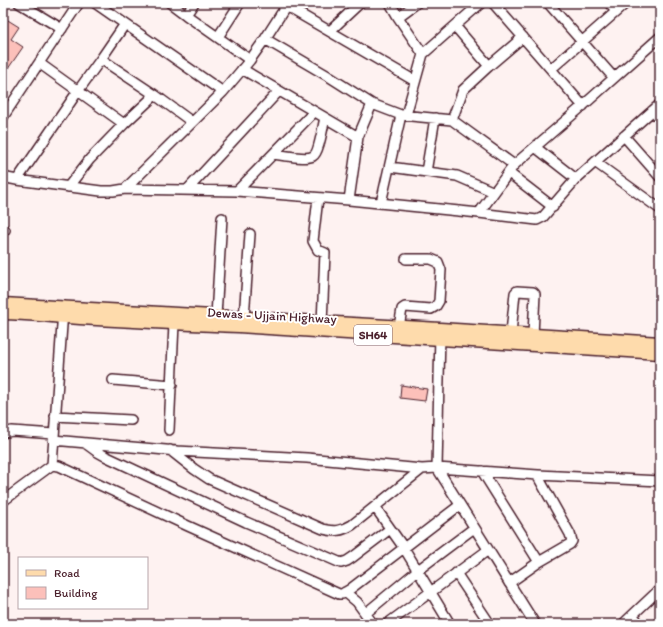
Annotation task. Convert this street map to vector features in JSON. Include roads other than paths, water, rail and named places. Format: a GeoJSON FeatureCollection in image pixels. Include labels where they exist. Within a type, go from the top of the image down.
{"type":"FeatureCollection","features":[{"type":"Feature","properties":{"kind":"main road","name":"Dewas - Ujjain Highway"},"geometry":{"type":"LineString","coordinates":[[3,304],[174,324],[440,334],[511,334],[660,343]]}},
{"type":"Feature","properties":{"kind":"main road","name":"Dewas - Ujjain Highway"},"geometry":{"type":"LineString","coordinates":[[3,313],[21,314],[62,312],[216,316],[399,327],[440,334],[660,353]]}},
{"type":"Feature","properties":{"kind":"street"},"geometry":{"type":"LineString","coordinates":[[21,3],[62,29]]}},
{"type":"Feature","properties":{"kind":"street"},"geometry":{"type":"LineString","coordinates":[[3,117],[79,3]]}},
{"type":"Feature","properties":{"kind":"street"},"geometry":{"type":"LineString","coordinates":[[95,3],[223,92]]}},
{"type":"Feature","properties":{"kind":"street"},"geometry":{"type":"LineString","coordinates":[[170,3],[250,60]]}},
{"type":"Feature","properties":{"kind":"street"},"geometry":{"type":"LineString","coordinates":[[186,14],[194,3]]}},
{"type":"Feature","properties":{"kind":"street"},"geometry":{"type":"LineString","coordinates":[[218,37],[240,3]]}},
{"type":"Feature","properties":{"kind":"street"},"geometry":{"type":"LineString","coordinates":[[330,31],[360,3]]}},
{"type":"Feature","properties":{"kind":"street"},"geometry":{"type":"LineString","coordinates":[[390,3],[423,54]]}},
{"type":"Feature","properties":{"kind":"street"},"geometry":{"type":"LineString","coordinates":[[398,17],[417,3]]}},
{"type":"Feature","properties":{"kind":"street"},"geometry":{"type":"LineString","coordinates":[[381,203],[404,115],[423,54],[481,3]]}},
{"type":"Feature","properties":{"kind":"street"},"geometry":{"type":"LineString","coordinates":[[493,3],[583,106]]}},
{"type":"Feature","properties":{"kind":"street"},"geometry":{"type":"LineString","coordinates":[[548,3],[614,78]]}},
{"type":"Feature","properties":{"kind":"street"},"geometry":{"type":"LineString","coordinates":[[609,3],[616,11]]}},
{"type":"Feature","properties":{"kind":"street"},"geometry":{"type":"LineString","coordinates":[[551,69],[626,3]]}},
{"type":"Feature","properties":{"kind":"street"},"geometry":{"type":"LineString","coordinates":[[126,189],[223,92],[250,60],[287,4],[415,81]]}},
{"type":"Feature","properties":{"kind":"street"},"geometry":{"type":"LineString","coordinates":[[17,180],[125,24]]}},
{"type":"Feature","properties":{"kind":"street"},"geometry":{"type":"LineString","coordinates":[[455,26],[489,66]]}},
{"type":"Feature","properties":{"kind":"street"},"geometry":{"type":"LineString","coordinates":[[452,120],[463,90],[523,37]]}},
{"type":"Feature","properties":{"kind":"street"},"geometry":{"type":"LineString","coordinates":[[479,213],[511,169],[660,37]]}},
{"type":"Feature","properties":{"kind":"street"},"geometry":{"type":"LineString","coordinates":[[265,39],[372,104],[404,115],[452,120],[511,169],[552,207]]}},
{"type":"Feature","properties":{"kind":"street"},"geometry":{"type":"LineString","coordinates":[[101,59],[192,122]]}},
{"type":"Feature","properties":{"kind":"street"},"geometry":{"type":"LineString","coordinates":[[39,63],[124,124]]}},
{"type":"Feature","properties":{"kind":"street"},"geometry":{"type":"LineString","coordinates":[[242,69],[358,137]]}},
{"type":"Feature","properties":{"kind":"street"},"geometry":{"type":"LineString","coordinates":[[187,190],[279,91]]}},
{"type":"Feature","properties":{"kind":"street"},"geometry":{"type":"LineString","coordinates":[[68,187],[90,159],[155,95]]}},
{"type":"Feature","properties":{"kind":"street"},"geometry":{"type":"LineString","coordinates":[[349,200],[358,137],[372,104]]}},
{"type":"Feature","properties":{"kind":"street"},"geometry":{"type":"LineString","coordinates":[[3,175],[7,178],[17,180],[101,191],[126,189],[237,191],[381,203],[537,220],[543,217],[576,179],[660,104]]}},
{"type":"Feature","properties":{"kind":"street"},"geometry":{"type":"LineString","coordinates":[[652,110],[660,119]]}},
{"type":"Feature","properties":{"kind":"street"},"geometry":{"type":"LineString","coordinates":[[237,191],[314,112]]}},
{"type":"Feature","properties":{"kind":"street"},"geometry":{"type":"LineString","coordinates":[[273,154],[307,158],[313,156],[317,152],[325,118]]}},
{"type":"Feature","properties":{"kind":"street"},"geometry":{"type":"LineString","coordinates":[[426,172],[435,118]]}},
{"type":"Feature","properties":{"kind":"street"},"geometry":{"type":"LineString","coordinates":[[624,136],[660,176]]}},
{"type":"Feature","properties":{"kind":"street"},"geometry":{"type":"LineString","coordinates":[[535,148],[576,179]]}},
{"type":"Feature","properties":{"kind":"street"},"geometry":{"type":"LineString","coordinates":[[595,162],[660,209]]}},
{"type":"Feature","properties":{"kind":"street"},"geometry":{"type":"LineString","coordinates":[[390,167],[457,176],[494,192]]}},
{"type":"Feature","properties":{"kind":"street"},"geometry":{"type":"LineString","coordinates":[[318,198],[313,241],[318,250],[325,253],[322,323]]}},
{"type":"Feature","properties":{"kind":"street"},"geometry":{"type":"LineString","coordinates":[[216,316],[222,218]]}},
{"type":"Feature","properties":{"kind":"street"},"geometry":{"type":"LineString","coordinates":[[244,318],[250,234]]}},
{"type":"Feature","properties":{"kind":"street"},"geometry":{"type":"LineString","coordinates":[[399,327],[402,308],[431,309],[439,302],[441,270],[438,262],[431,259],[406,259]]}},
{"type":"Feature","properties":{"kind":"street"},"geometry":{"type":"LineString","coordinates":[[511,334],[515,294],[517,291],[533,292],[536,294],[533,335]]}},
{"type":"Feature","properties":{"kind":"street"},"geometry":{"type":"LineString","coordinates":[[52,465],[62,312]]}},
{"type":"Feature","properties":{"kind":"street"},"geometry":{"type":"LineString","coordinates":[[169,430],[174,324]]}},
{"type":"Feature","properties":{"kind":"street"},"geometry":{"type":"LineString","coordinates":[[440,334],[437,468],[535,624]]}},
{"type":"Feature","properties":{"kind":"street"},"geometry":{"type":"LineString","coordinates":[[113,380],[172,385]]}},
{"type":"Feature","properties":{"kind":"street"},"geometry":{"type":"LineString","coordinates":[[55,416],[131,420]]}},
{"type":"Feature","properties":{"kind":"street"},"geometry":{"type":"LineString","coordinates":[[3,433],[12,431],[85,443],[170,450],[307,458],[422,469],[437,468],[660,481]]}},
{"type":"Feature","properties":{"kind":"street"},"geometry":{"type":"LineString","coordinates":[[85,443],[96,451],[118,462],[246,522],[341,563],[347,561],[390,529]]}},
{"type":"Feature","properties":{"kind":"street"},"geometry":{"type":"LineString","coordinates":[[170,450],[209,479],[331,531],[345,529],[352,525],[422,469]]}},
{"type":"Feature","properties":{"kind":"street"},"geometry":{"type":"LineString","coordinates":[[3,501],[52,465],[59,466],[181,523],[342,594],[460,505]]}},
{"type":"Feature","properties":{"kind":"street"},"geometry":{"type":"LineString","coordinates":[[482,471],[539,562]]}},
{"type":"Feature","properties":{"kind":"street"},"geometry":{"type":"LineString","coordinates":[[508,583],[539,562],[570,544],[572,541],[570,534],[537,475]]}},
{"type":"Feature","properties":{"kind":"street"},"geometry":{"type":"LineString","coordinates":[[375,507],[404,548],[450,624]]}},
{"type":"Feature","properties":{"kind":"street"},"geometry":{"type":"LineString","coordinates":[[366,613],[418,570],[474,528]]}},
{"type":"Feature","properties":{"kind":"street"},"geometry":{"type":"LineString","coordinates":[[387,624],[488,550]]}},
{"type":"Feature","properties":{"kind":"street"},"geometry":{"type":"LineString","coordinates":[[456,573],[490,624]]}},
{"type":"Feature","properties":{"kind":"street"},"geometry":{"type":"LineString","coordinates":[[623,624],[660,590]]}},
{"type":"Feature","properties":{"kind":"street"},"geometry":{"type":"LineString","coordinates":[[345,592],[357,602],[373,624]]}},
{"type":"Feature","properties":{"kind":"street"},"geometry":{"type":"LineString","coordinates":[[633,615],[639,624]]}}]}
